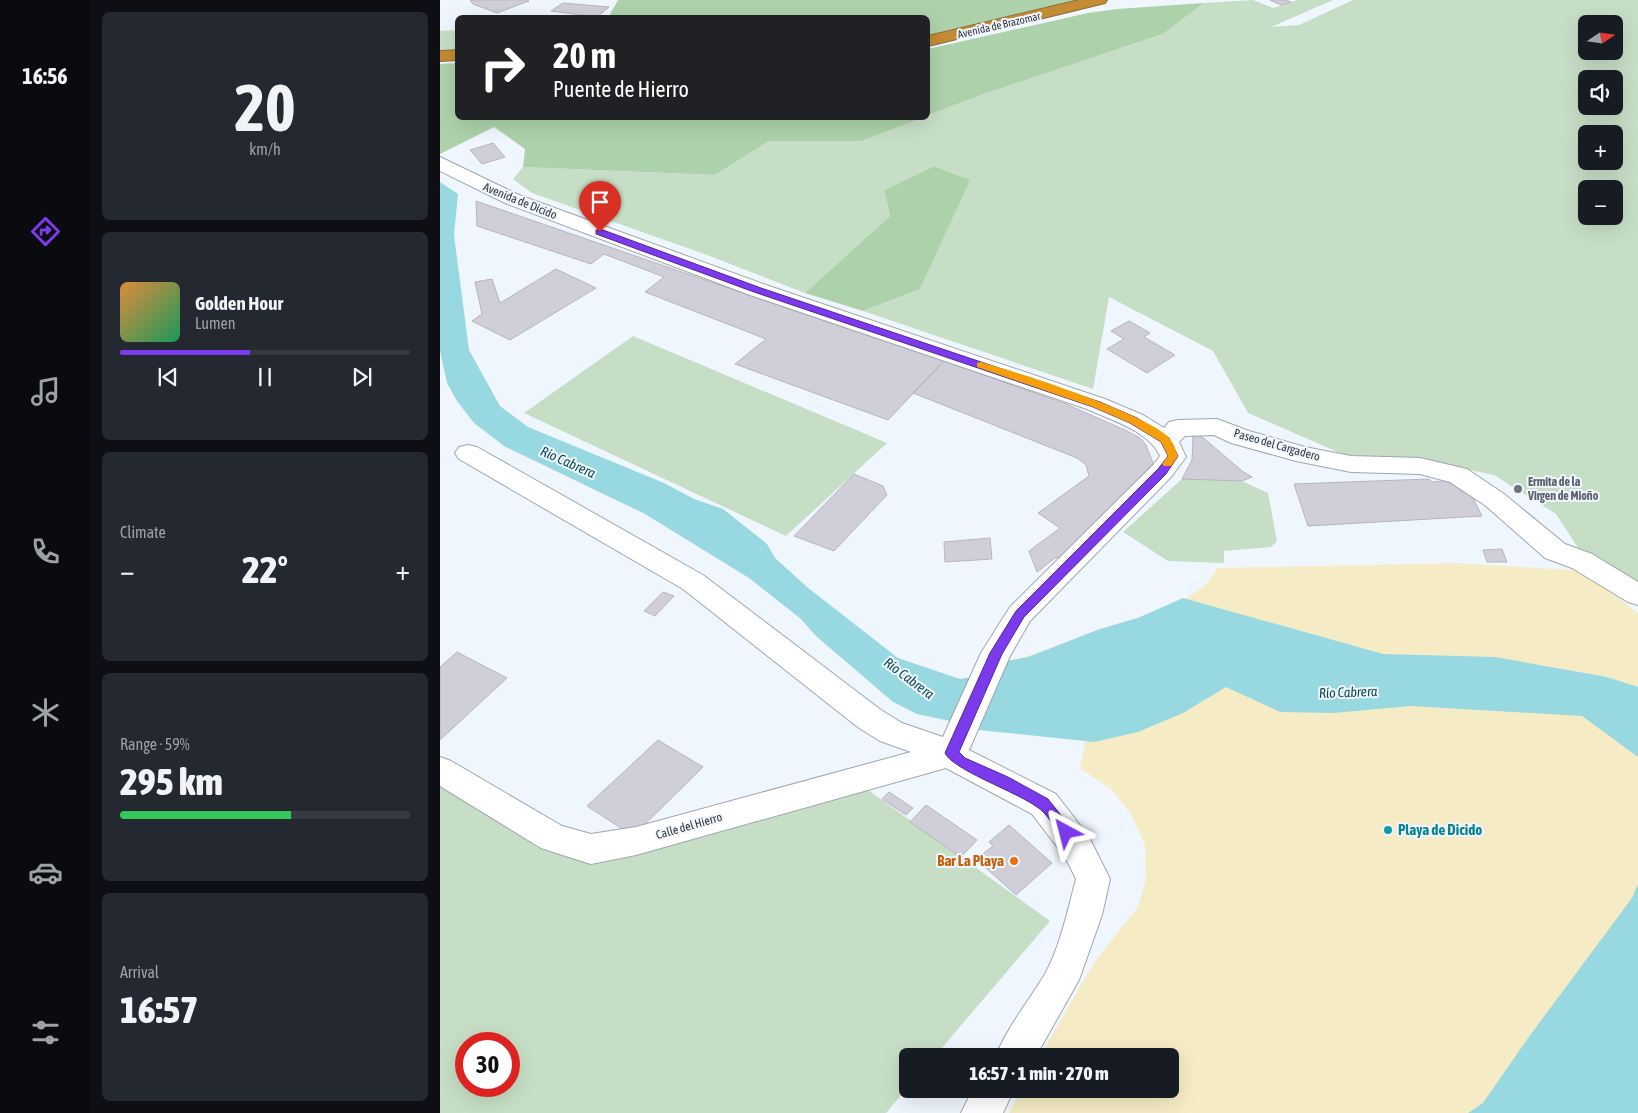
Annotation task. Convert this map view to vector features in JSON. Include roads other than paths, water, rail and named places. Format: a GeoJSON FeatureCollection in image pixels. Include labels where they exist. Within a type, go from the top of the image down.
{"type":"FeatureCollection","features":[{"type":"Feature","properties":{"kind":"highway","name":"Avenida de Brazomar"},"geometry":{"type":"LineString","coordinates":[[930,41],[1099,0]]}},
{"type":"Feature","properties":{"kind":"highway"},"geometry":{"type":"LineString","coordinates":[[440,56],[455,55]]}},
{"type":"Feature","properties":{"kind":"street","name":"Avenida de Dícido"},"geometry":{"type":"LineString","coordinates":[[440,163],[480,185],[512,199],[758,290],[1096,404],[1134,421],[1166,440]]}},
{"type":"Feature","properties":{"kind":"street","name":"Paseo del Cargadero"},"geometry":{"type":"LineString","coordinates":[[1166,440],[1178,428],[1217,427],[1240,437],[1305,455],[1351,464],[1420,466],[1458,476],[1495,500],[1555,551],[1582,562],[1638,595]]}},
{"type":"Feature","properties":{"kind":"street"},"geometry":{"type":"LineString","coordinates":[[952,753],[996,653],[1020,614],[1162,472],[1173,456],[1166,440]]}},
{"type":"Feature","properties":{"kind":"street"},"geometry":{"type":"LineString","coordinates":[[468,453],[693,582],[870,718],[891,732],[952,753],[960,762],[1003,781],[1044,804],[1077,846],[1094,879],[1084,915],[1061,980],[1020,1048]]}},
{"type":"Feature","properties":{"kind":"street","name":"Calle del Hierro"},"geometry":{"type":"LineString","coordinates":[[440,770],[553,838],[590,849],[636,841],[952,753]]}},
{"type":"Feature","properties":{"kind":"street"},"geometry":{"type":"LineString","coordinates":[[980,1113],[989,1098]]}},
{"type":"Feature","properties":{"kind":"water","name":"Río Cabrera"},"geometry":{"type":"Polygon","coordinates":[[[440,182],[458,194],[454,235],[469,350],[500,406],[528,427],[664,483],[694,499],[723,509],[767,544],[775,558],[807,587],[898,658],[960,679],[1000,672],[1007,661],[1028,657],[1100,629],[1138,618],[1183,598],[1383,654],[1495,657],[1607,677],[1638,687],[1638,757],[1582,716],[1411,706],[1333,713],[1280,712],[1226,687],[1183,713],[1138,732],[1094,742],[979,730],[917,714],[893,702],[816,636],[801,619],[749,578],[645,514],[504,446],[474,423],[457,401],[447,383],[440,351],[440,182]]]}},
{"type":"Feature","properties":{"kind":"water"},"geometry":{"type":"Polygon","coordinates":[[[1638,884],[1638,1113],[1468,1113],[1483,1103],[1528,1038],[1632,898],[1638,884]]]}},
{"type":"Feature","properties":{"kind":"place","name":"Ermita de la Virgen de Mioño"},"geometry":{"type":"Point","coordinates":[1518,489]}},
{"type":"Feature","properties":{"kind":"place","name":"Playa de Dicido"},"geometry":{"type":"Point","coordinates":[1388,830]}},
{"type":"Feature","properties":{"kind":"place","name":"Bar La Playa"},"geometry":{"type":"Point","coordinates":[1014,861]}}]}
